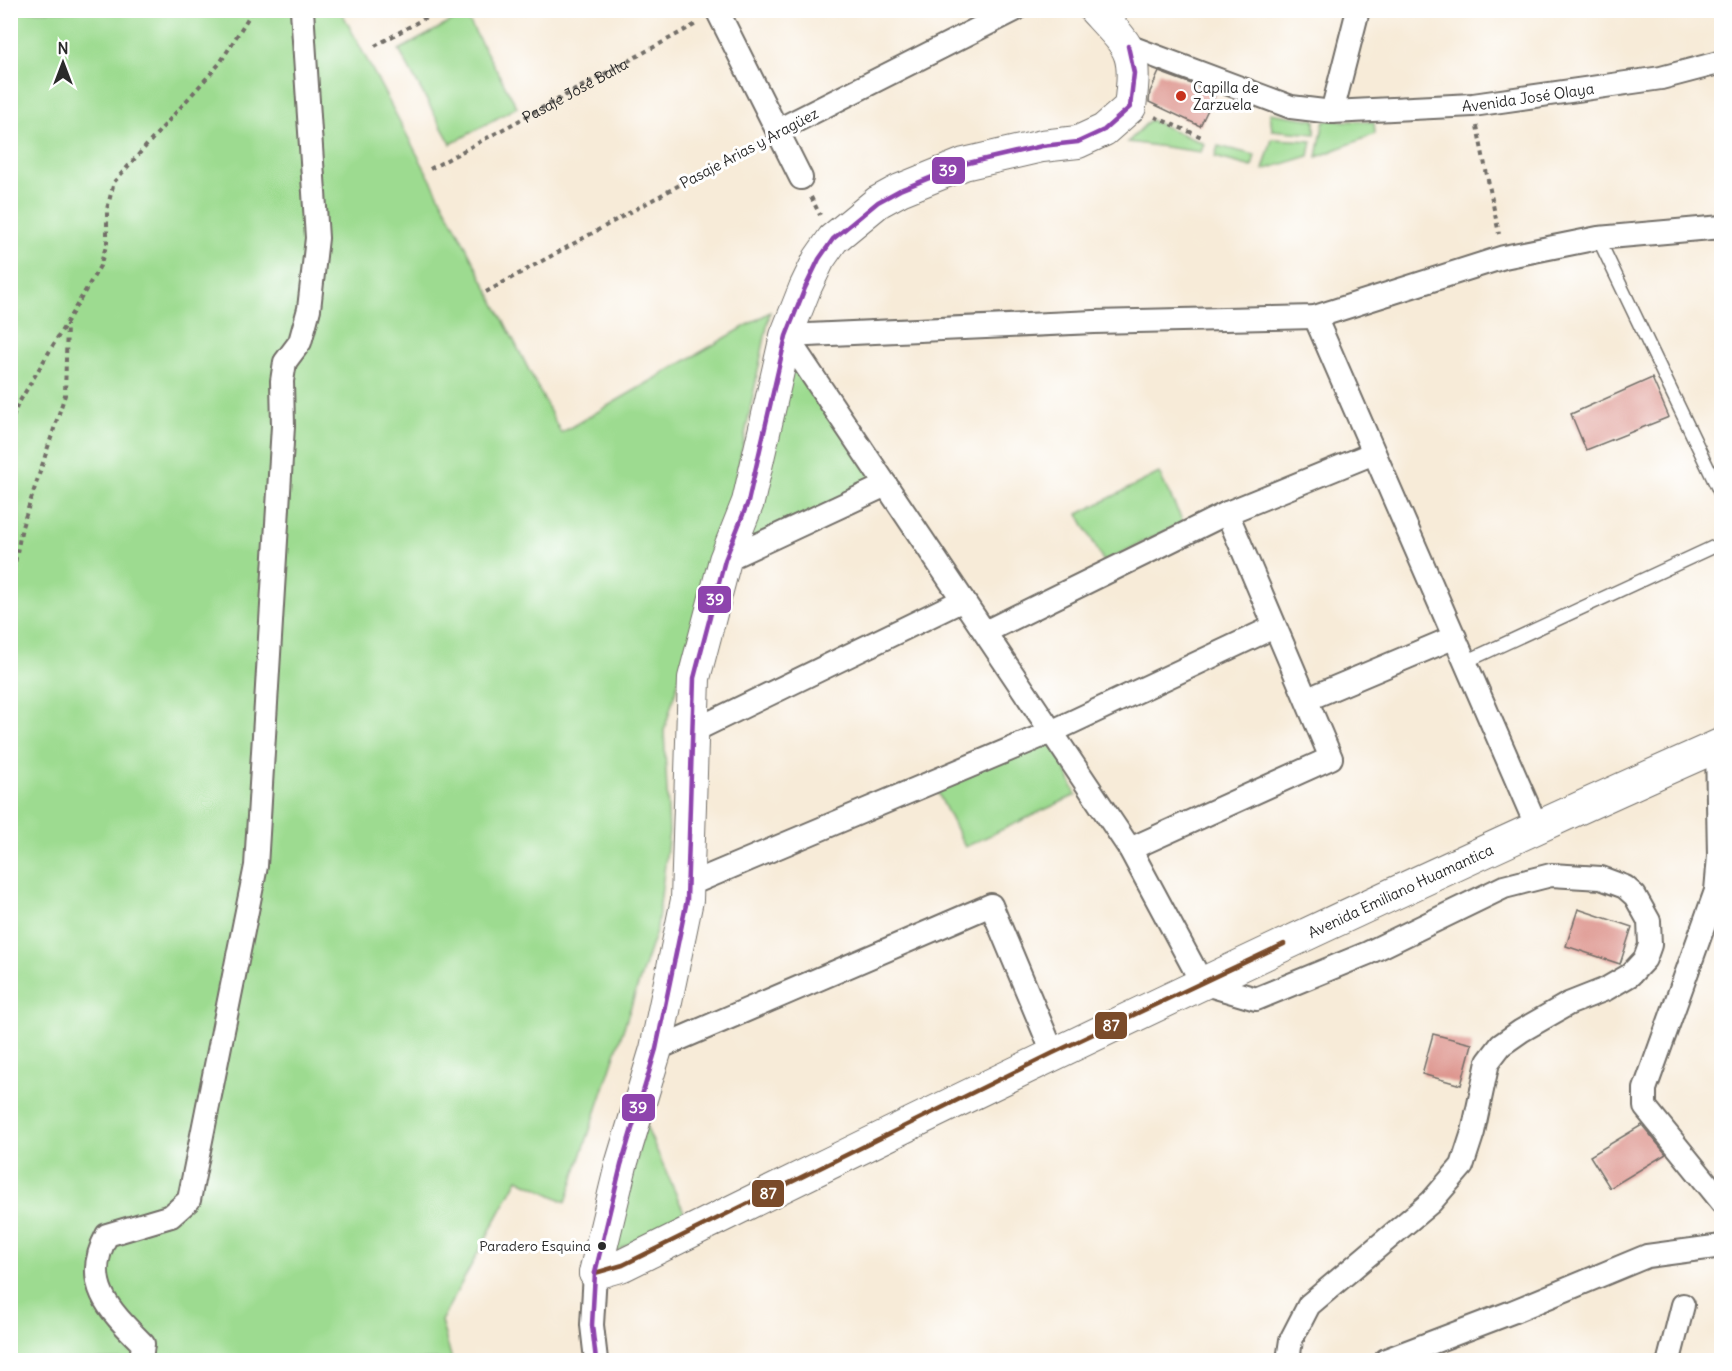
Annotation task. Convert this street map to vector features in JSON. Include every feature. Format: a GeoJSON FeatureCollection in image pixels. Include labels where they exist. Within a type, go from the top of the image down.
{"type":"FeatureCollection","features":[{"type":"Feature","properties":{"kind":"street"},"geometry":{"type":"LineString","coordinates":[[141,1360],[143,1344],[111,1309],[96,1282],[98,1251],[106,1235],[171,1216],[189,1200],[256,866],[283,438],[282,381],[285,362],[300,342],[309,309],[317,238],[302,10]]}},
{"type":"Feature","properties":{"kind":"street","name":"Pasaje Arias y Aragüez"},"geometry":{"type":"LineString","coordinates":[[778,130],[1015,10]]}},
{"type":"Feature","properties":{"kind":"street"},"geometry":{"type":"LineString","coordinates":[[596,1360],[592,1325],[595,1273],[621,1165],[656,1048],[687,900],[694,678],[725,560],[748,502],[786,336],[810,278],[833,239],[878,202],[935,174],[1009,154],[1078,142],[1104,130],[1131,107],[1134,73],[1128,46],[1095,10]]}},
{"type":"Feature","properties":{"kind":"street"},"geometry":{"type":"LineString","coordinates":[[1332,112],[1340,72],[1358,10]]}},
{"type":"Feature","properties":{"kind":"street"},"geometry":{"type":"LineString","coordinates":[[719,11],[801,178]]}},
{"type":"Feature","properties":{"kind":"street","name":"Avenida José Olaya"},"geometry":{"type":"LineString","coordinates":[[1128,46],[1283,104],[1332,112],[1473,105],[1629,84],[1722,62]]}},
{"type":"Feature","properties":{"kind":"street"},"geometry":{"type":"LineString","coordinates":[[1690,228],[1722,214]]}},
{"type":"Feature","properties":{"kind":"street"},"geometry":{"type":"LineString","coordinates":[[786,336],[1094,322],[1315,317],[1504,257],[1598,238],[1690,228],[1722,227]]}},
{"type":"Feature","properties":{"kind":"street"},"geometry":{"type":"LineString","coordinates":[[1315,317],[1537,826]]}},
{"type":"Feature","properties":{"kind":"street"},"geometry":{"type":"LineString","coordinates":[[786,336],[1130,849],[1202,983],[1256,999],[1368,952],[1504,887],[1551,875],[1601,878],[1625,887],[1635,896],[1649,921],[1650,945],[1645,959],[1630,975],[1606,990],[1568,1004],[1501,1045],[1488,1062],[1462,1166],[1431,1202],[1309,1305],[1291,1340],[1288,1360]]}},
{"type":"Feature","properties":{"kind":"street"},"geometry":{"type":"LineString","coordinates":[[985,632],[1227,513],[1374,453]]}},
{"type":"Feature","properties":{"kind":"street"},"geometry":{"type":"LineString","coordinates":[[725,560],[886,485]]}},
{"type":"Feature","properties":{"kind":"street"},"geometry":{"type":"LineString","coordinates":[[1130,849],[1331,758],[1308,699],[1274,627],[1227,513]]}},
{"type":"Feature","properties":{"kind":"street"},"geometry":{"type":"LineString","coordinates":[[693,730],[963,600]]}},
{"type":"Feature","properties":{"kind":"street"},"geometry":{"type":"LineString","coordinates":[[688,885],[1051,732],[1274,627]]}},
{"type":"Feature","properties":{"kind":"street"},"geometry":{"type":"LineString","coordinates":[[1308,699],[1455,638]]}},
{"type":"Feature","properties":{"kind":"street"},"geometry":{"type":"LineString","coordinates":[[1719,745],[1719,856],[1716,891],[1645,1089],[1645,1107],[1722,1202]]}},
{"type":"Feature","properties":{"kind":"street","name":"Avenida Emiliano Huamantica"},"geometry":{"type":"LineString","coordinates":[[595,1273],[622,1265],[1053,1053],[1202,983],[1537,826],[1719,745]]}},
{"type":"Feature","properties":{"kind":"street"},"geometry":{"type":"LineString","coordinates":[[656,1048],[991,905],[1053,1053]]}},
{"type":"Feature","properties":{"kind":"street"},"geometry":{"type":"LineString","coordinates":[[1386,1360],[1512,1312],[1647,1256],[1722,1246]]}},
{"type":"Feature","properties":{"kind":"street"},"geometry":{"type":"LineString","coordinates":[[1669,1360],[1683,1305]]}},
{"type":"Feature","properties":{"kind":"street"},"geometry":{"type":"LineString","coordinates":[[592,1325],[606,1360]]}},
{"type":"Feature","properties":{"kind":"lane"},"geometry":{"type":"LineString","coordinates":[[1598,238],[1722,497]]}},
{"type":"Feature","properties":{"kind":"lane"},"geometry":{"type":"LineString","coordinates":[[1465,662],[1720,547]]}},
{"type":"Feature","properties":{"kind":"path"},"geometry":{"type":"LineString","coordinates":[[10,426],[17,406],[100,266],[107,243],[107,208],[114,182],[220,63],[253,10]]}},
{"type":"Feature","properties":{"kind":"path"},"geometry":{"type":"LineString","coordinates":[[375,46],[439,10]]}},
{"type":"Feature","properties":{"kind":"path","name":"Pasaje José Balta"},"geometry":{"type":"LineString","coordinates":[[430,169],[719,11]]}},
{"type":"Feature","properties":{"kind":"path"},"geometry":{"type":"LineString","coordinates":[[1473,105],[1504,257]]}},
{"type":"Feature","properties":{"kind":"path"},"geometry":{"type":"LineString","coordinates":[[1131,107],[1204,138]]}},
{"type":"Feature","properties":{"kind":"path","name":"Pasaje Arias y Aragüez"},"geometry":{"type":"LineString","coordinates":[[486,292],[778,130]]}},
{"type":"Feature","properties":{"kind":"path"},"geometry":{"type":"LineString","coordinates":[[801,178],[833,239]]}},
{"type":"Feature","properties":{"kind":"path"},"geometry":{"type":"LineString","coordinates":[[10,588],[22,527],[65,395],[68,323]]}},
{"type":"Feature","properties":{"kind":"green space"},"geometry":{"type":"Polygon","coordinates":[[[10,11],[341,11],[460,235],[561,433],[770,312],[734,489],[664,731],[669,832],[657,928],[566,1202],[518,1179],[441,1321],[452,1360],[11,1360],[10,11]]]}},
{"type":"Feature","properties":{"kind":"green space"},"geometry":{"type":"Polygon","coordinates":[[[465,14],[517,107],[451,144],[399,50],[465,14]]]}},
{"type":"Feature","properties":{"kind":"green space"},"geometry":{"type":"Polygon","coordinates":[[[1270,113],[1315,120],[1315,134],[1272,130],[1270,113]]]}},
{"type":"Feature","properties":{"kind":"green space"},"geometry":{"type":"Polygon","coordinates":[[[1150,120],[1204,144],[1201,152],[1128,142],[1150,120]]]}},
{"type":"Feature","properties":{"kind":"green space"},"geometry":{"type":"Polygon","coordinates":[[[1324,120],[1374,122],[1375,134],[1317,157],[1324,120]]]}},
{"type":"Feature","properties":{"kind":"green space"},"geometry":{"type":"Polygon","coordinates":[[[1272,139],[1312,141],[1309,156],[1263,170],[1272,139]]]}},
{"type":"Feature","properties":{"kind":"green space"},"geometry":{"type":"Polygon","coordinates":[[[1218,146],[1255,155],[1252,167],[1215,157],[1218,146]]]}},
{"type":"Feature","properties":{"kind":"green space"},"geometry":{"type":"Polygon","coordinates":[[[786,336],[886,485],[725,560],[786,336]]]}},
{"type":"Feature","properties":{"kind":"green space"},"geometry":{"type":"Polygon","coordinates":[[[1159,473],[1183,522],[1104,562],[1078,514],[1159,473]]]}},
{"type":"Feature","properties":{"kind":"green space"},"geometry":{"type":"Polygon","coordinates":[[[1051,732],[1076,795],[965,847],[935,787],[1051,732]]]}},
{"type":"Feature","properties":{"kind":"green space"},"geometry":{"type":"Polygon","coordinates":[[[645,1124],[684,1212],[612,1254],[645,1124]]]}},
{"type":"Feature","properties":{"kind":"building","name":"Capilla de Zarzuela"},"geometry":{"type":"Polygon","coordinates":[[[1159,72],[1216,93],[1200,126],[1149,102],[1150,92],[1159,72]]]}},
{"type":"Feature","properties":{"kind":"building"},"geometry":{"type":"Polygon","coordinates":[[[1652,378],[1669,417],[1586,450],[1571,414],[1652,378]]]}},
{"type":"Feature","properties":{"kind":"building"},"geometry":{"type":"Polygon","coordinates":[[[1578,909],[1632,927],[1620,964],[1566,946],[1578,909]]]}},
{"type":"Feature","properties":{"kind":"building"},"geometry":{"type":"Polygon","coordinates":[[[1433,1034],[1472,1044],[1461,1085],[1422,1074],[1433,1034]]]}},
{"type":"Feature","properties":{"kind":"building"},"geometry":{"type":"Polygon","coordinates":[[[1642,1125],[1666,1154],[1610,1188],[1590,1156],[1642,1125]]]}},
{"type":"Feature","properties":{"kind":"transit line","name":"39"},"geometry":{"type":"LineString","coordinates":[[596,1360],[592,1325],[595,1273],[621,1165],[656,1049],[687,900],[694,678],[725,560],[748,502],[786,336],[805,288],[819,259],[833,239],[878,202],[900,190],[964,164],[1042,146],[1078,142],[1104,130],[1130,107],[1134,73],[1128,46]]}},
{"type":"Feature","properties":{"kind":"transit line","name":"87"},"geometry":{"type":"LineString","coordinates":[[595,1273],[623,1265],[1053,1053],[1284,944]]}},
{"type":"Feature","properties":{"kind":"place","name":"Capilla de Zarzuela"},"geometry":{"type":"Point","coordinates":[1181,96]}},
{"type":"Feature","properties":{"kind":"place","name":"Paradero Esquina"},"geometry":{"type":"Point","coordinates":[602,1246]}}]}
